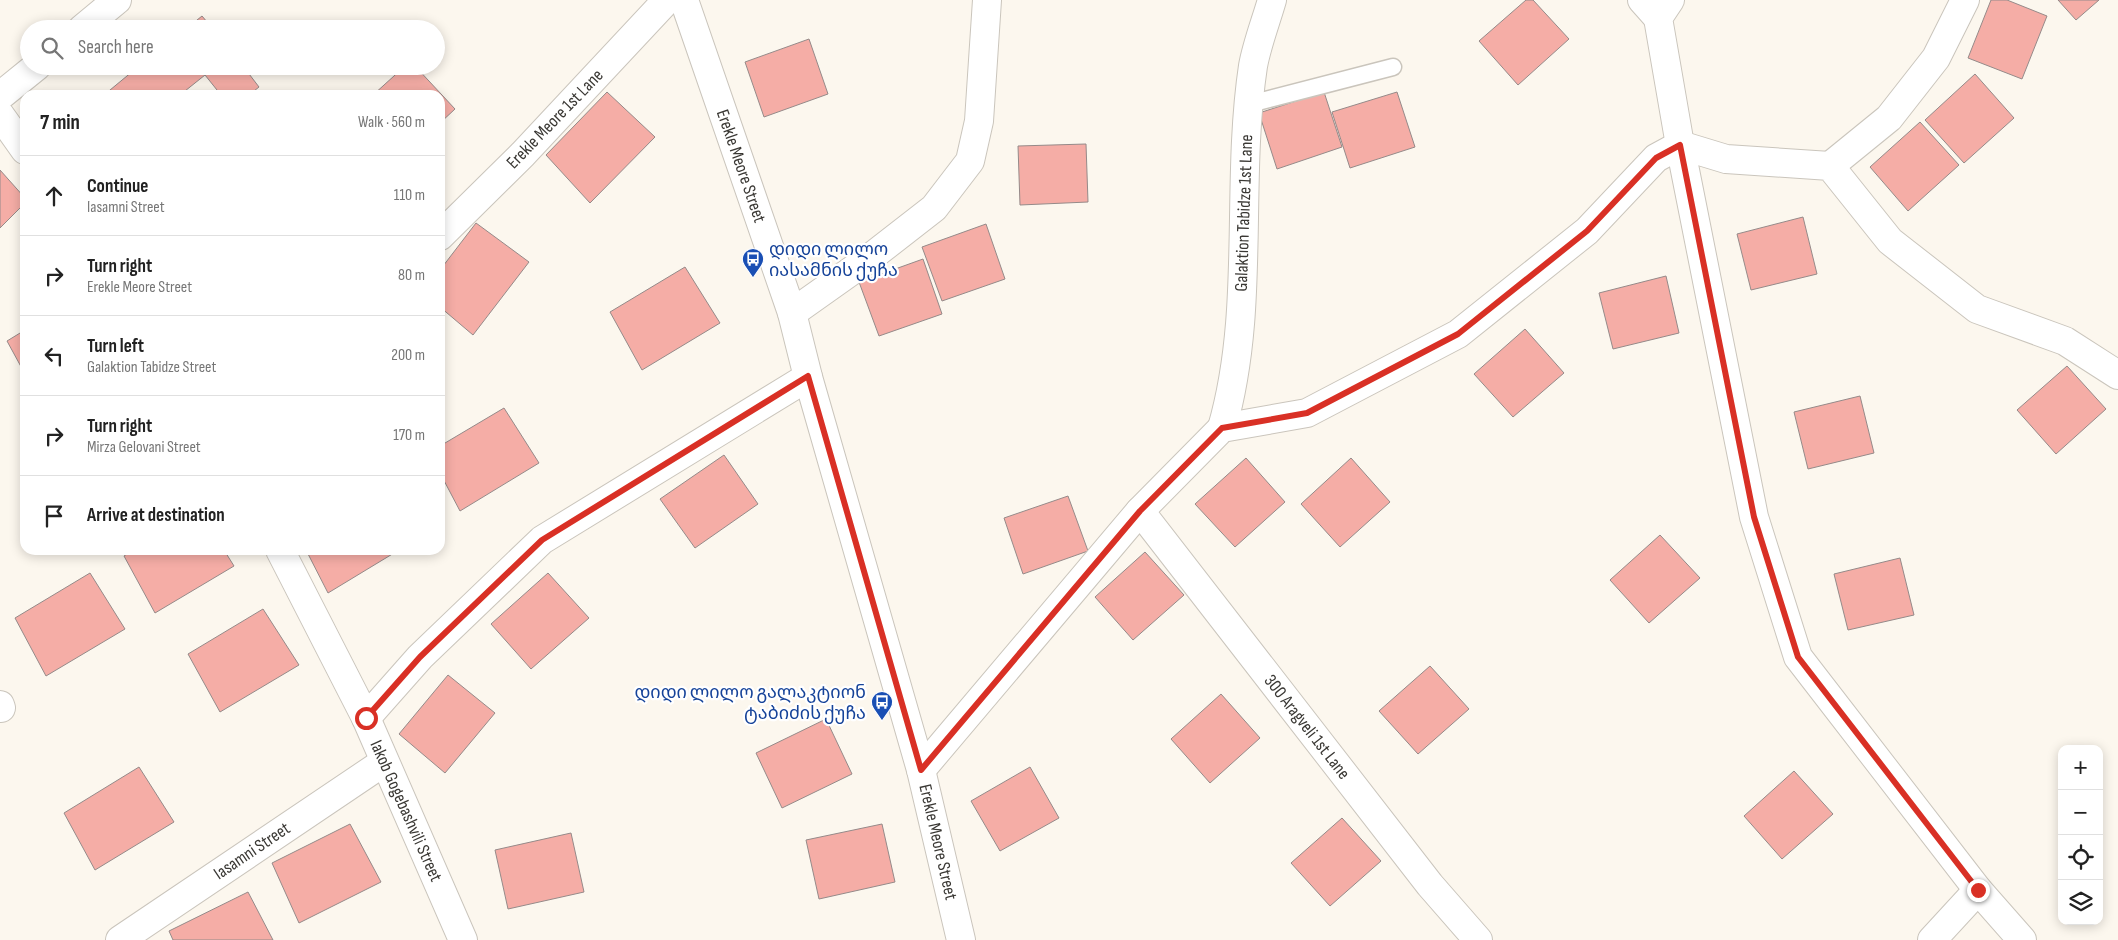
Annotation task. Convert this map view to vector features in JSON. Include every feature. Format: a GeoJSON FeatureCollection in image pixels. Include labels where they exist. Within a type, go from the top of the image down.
{"type":"FeatureCollection","features":[{"type":"Feature","properties":{"kind":"street"},"geometry":{"type":"LineString","coordinates":[[93,20],[117,0]]}},
{"type":"Feature","properties":{"kind":"street","name":"Erekle Meore 1st Lane"},"geometry":{"type":"LineString","coordinates":[[445,231],[523,154],[667,0]]}},
{"type":"Feature","properties":{"kind":"street","name":"Erekle Meore Street"},"geometry":{"type":"LineString","coordinates":[[684,0],[792,313],[808,376],[921,770],[961,940]]}},
{"type":"Feature","properties":{"kind":"street"},"geometry":{"type":"LineString","coordinates":[[792,313],[871,257],[934,208],[970,161],[979,121],[987,0]]}},
{"type":"Feature","properties":{"kind":"street","name":"Galaktion Tabidze 1st Lane"},"geometry":{"type":"LineString","coordinates":[[1222,428],[1231,395],[1240,326],[1250,104],[1254,64],[1272,0]]}},
{"type":"Feature","properties":{"kind":"street"},"geometry":{"type":"LineString","coordinates":[[921,770],[1140,511],[1222,428],[1307,413],[1458,334],[1587,231],[1656,158],[1680,145],[1726,159],[1830,166],[1889,118],[1936,58],[1965,0]]}},
{"type":"Feature","properties":{"kind":"street"},"geometry":{"type":"LineString","coordinates":[[1656,6],[1680,145],[1754,517],[1798,657],[1978,890],[2022,940]]}},
{"type":"Feature","properties":{"kind":"street"},"geometry":{"type":"LineString","coordinates":[[0,96],[26,75]]}},
{"type":"Feature","properties":{"kind":"street"},"geometry":{"type":"LineString","coordinates":[[0,115],[20,143]]}},
{"type":"Feature","properties":{"kind":"street"},"geometry":{"type":"LineString","coordinates":[[1830,166],[1890,241],[1977,309],[2065,340],[2118,375]]}},
{"type":"Feature","properties":{"kind":"street"},"geometry":{"type":"LineString","coordinates":[[366,718],[420,657],[542,540],[808,376]]}},
{"type":"Feature","properties":{"kind":"street","name":"300 Aragveli 1st Lane"},"geometry":{"type":"LineString","coordinates":[[1140,511],[1424,877],[1478,940]]}},
{"type":"Feature","properties":{"kind":"street","name":"Iakob Gogebashvili Street"},"geometry":{"type":"LineString","coordinates":[[283,555],[366,718],[463,940]]}},
{"type":"Feature","properties":{"kind":"street","name":"Iasamni Street"},"geometry":{"type":"LineString","coordinates":[[120,940],[384,762]]}},
{"type":"Feature","properties":{"kind":"street"},"geometry":{"type":"LineString","coordinates":[[1932,940],[1978,890]]}},
{"type":"Feature","properties":{"kind":"lane"},"geometry":{"type":"LineString","coordinates":[[1250,104],[1392,66]]}},
{"type":"Feature","properties":{"kind":"building"},"geometry":{"type":"Polygon","coordinates":[[[1526,0],[1533,0],[1569,39],[1518,85],[1479,41],[1526,0]]]}},
{"type":"Feature","properties":{"kind":"building"},"geometry":{"type":"Polygon","coordinates":[[[1991,0],[2007,0],[2047,16],[2022,79],[1968,58],[1991,0]]]}},
{"type":"Feature","properties":{"kind":"building"},"geometry":{"type":"Polygon","coordinates":[[[2058,0],[2099,0],[2076,20],[2058,0]]]}},
{"type":"Feature","properties":{"kind":"building"},"geometry":{"type":"Polygon","coordinates":[[[202,16],[205,20],[197,20],[202,16]]]}},
{"type":"Feature","properties":{"kind":"building"},"geometry":{"type":"Polygon","coordinates":[[[809,39],[828,94],[764,117],[745,62],[809,39]]]}},
{"type":"Feature","properties":{"kind":"building"},"geometry":{"type":"Polygon","coordinates":[[[1975,74],[2014,118],[1964,163],[1925,120],[1975,74]]]}},
{"type":"Feature","properties":{"kind":"building"},"geometry":{"type":"Polygon","coordinates":[[[128,75],[205,75],[186,90],[110,90],[128,75]]]}},
{"type":"Feature","properties":{"kind":"building"},"geometry":{"type":"Polygon","coordinates":[[[205,75],[250,75],[259,87],[255,90],[217,90],[205,75]]]}},
{"type":"Feature","properties":{"kind":"building"},"geometry":{"type":"Polygon","coordinates":[[[395,75],[423,75],[437,90],[379,90],[395,75]]]}},
{"type":"Feature","properties":{"kind":"building"},"geometry":{"type":"Polygon","coordinates":[[[607,92],[655,137],[590,203],[546,155],[607,92]]]}},
{"type":"Feature","properties":{"kind":"building"},"geometry":{"type":"Polygon","coordinates":[[[1324,92],[1342,147],[1277,169],[1259,113],[1324,92]]]}},
{"type":"Feature","properties":{"kind":"building"},"geometry":{"type":"Polygon","coordinates":[[[1397,92],[1415,147],[1350,168],[1332,112],[1397,92]]]}},
{"type":"Feature","properties":{"kind":"building"},"geometry":{"type":"Polygon","coordinates":[[[445,98],[455,109],[445,118],[445,98]]]}},
{"type":"Feature","properties":{"kind":"building"},"geometry":{"type":"Polygon","coordinates":[[[1920,122],[1959,165],[1908,211],[1870,167],[1920,122]]]}},
{"type":"Feature","properties":{"kind":"building"},"geometry":{"type":"Polygon","coordinates":[[[1086,144],[1088,202],[1020,205],[1018,146],[1086,144]]]}},
{"type":"Feature","properties":{"kind":"building"},"geometry":{"type":"Polygon","coordinates":[[[0,170],[20,192],[20,208],[0,228],[0,170]]]}},
{"type":"Feature","properties":{"kind":"building"},"geometry":{"type":"Polygon","coordinates":[[[1803,217],[1817,274],[1751,290],[1737,234],[1803,217]]]}},
{"type":"Feature","properties":{"kind":"building"},"geometry":{"type":"Polygon","coordinates":[[[476,223],[529,262],[473,335],[445,311],[445,263],[476,223]]]}},
{"type":"Feature","properties":{"kind":"building"},"geometry":{"type":"Polygon","coordinates":[[[986,224],[1005,279],[942,301],[922,247],[986,224]]]}},
{"type":"Feature","properties":{"kind":"building"},"geometry":{"type":"Polygon","coordinates":[[[923,259],[942,314],[879,336],[859,282],[923,259]]]}},
{"type":"Feature","properties":{"kind":"building"},"geometry":{"type":"Polygon","coordinates":[[[685,267],[720,323],[642,370],[610,312],[685,267]]]}},
{"type":"Feature","properties":{"kind":"building"},"geometry":{"type":"Polygon","coordinates":[[[1666,276],[1679,333],[1613,349],[1599,293],[1666,276]]]}},
{"type":"Feature","properties":{"kind":"building"},"geometry":{"type":"Polygon","coordinates":[[[1525,329],[1564,373],[1513,417],[1474,374],[1525,329]]]}},
{"type":"Feature","properties":{"kind":"building"},"geometry":{"type":"Polygon","coordinates":[[[20,333],[20,365],[7,341],[20,333]]]}},
{"type":"Feature","properties":{"kind":"building"},"geometry":{"type":"Polygon","coordinates":[[[2067,366],[2106,409],[2056,454],[2017,410],[2067,366]]]}},
{"type":"Feature","properties":{"kind":"building"},"geometry":{"type":"Polygon","coordinates":[[[1860,396],[1874,453],[1808,469],[1794,412],[1860,396]]]}},
{"type":"Feature","properties":{"kind":"building"},"geometry":{"type":"Polygon","coordinates":[[[504,408],[539,463],[460,511],[445,482],[445,443],[504,408]]]}},
{"type":"Feature","properties":{"kind":"building"},"geometry":{"type":"Polygon","coordinates":[[[724,455],[758,504],[695,548],[660,499],[724,455]]]}},
{"type":"Feature","properties":{"kind":"building"},"geometry":{"type":"Polygon","coordinates":[[[1246,458],[1285,502],[1235,547],[1195,504],[1246,458]]]}},
{"type":"Feature","properties":{"kind":"building"},"geometry":{"type":"Polygon","coordinates":[[[1351,458],[1390,502],[1340,547],[1301,504],[1351,458]]]}},
{"type":"Feature","properties":{"kind":"building"},"geometry":{"type":"Polygon","coordinates":[[[1068,496],[1088,551],[1023,574],[1004,518],[1068,496]]]}},
{"type":"Feature","properties":{"kind":"building"},"geometry":{"type":"Polygon","coordinates":[[[1660,535],[1700,578],[1649,623],[1610,580],[1660,535]]]}},
{"type":"Feature","properties":{"kind":"building"},"geometry":{"type":"Polygon","coordinates":[[[1145,552],[1184,595],[1133,640],[1095,597],[1145,552]]]}},
{"type":"Feature","properties":{"kind":"building"},"geometry":{"type":"Polygon","coordinates":[[[227,555],[234,566],[155,613],[124,556],[227,555]]]}},
{"type":"Feature","properties":{"kind":"building"},"geometry":{"type":"Polygon","coordinates":[[[309,555],[391,555],[328,593],[309,555]]]}},
{"type":"Feature","properties":{"kind":"building"},"geometry":{"type":"Polygon","coordinates":[[[1900,558],[1914,615],[1848,630],[1834,574],[1900,558]]]}},
{"type":"Feature","properties":{"kind":"building"},"geometry":{"type":"Polygon","coordinates":[[[90,573],[125,629],[46,676],[15,618],[90,573]]]}},
{"type":"Feature","properties":{"kind":"building"},"geometry":{"type":"Polygon","coordinates":[[[548,573],[589,618],[531,669],[491,624],[548,573]]]}},
{"type":"Feature","properties":{"kind":"building"},"geometry":{"type":"Polygon","coordinates":[[[263,609],[299,665],[220,712],[188,654],[263,609]]]}},
{"type":"Feature","properties":{"kind":"building"},"geometry":{"type":"Polygon","coordinates":[[[1430,666],[1469,709],[1418,754],[1379,711],[1430,666]]]}},
{"type":"Feature","properties":{"kind":"building"},"geometry":{"type":"Polygon","coordinates":[[[448,675],[495,713],[445,773],[399,734],[448,675]]]}},
{"type":"Feature","properties":{"kind":"building"},"geometry":{"type":"Polygon","coordinates":[[[1221,694],[1260,738],[1210,783],[1171,739],[1221,694]]]}},
{"type":"Feature","properties":{"kind":"building"},"geometry":{"type":"Polygon","coordinates":[[[826,719],[852,774],[782,808],[756,753],[826,719]]]}},
{"type":"Feature","properties":{"kind":"building"},"geometry":{"type":"Polygon","coordinates":[[[139,767],[174,822],[95,870],[64,813],[139,767]]]}},
{"type":"Feature","properties":{"kind":"building"},"geometry":{"type":"Polygon","coordinates":[[[1030,767],[1059,818],[1000,851],[971,801],[1030,767]]]}},
{"type":"Feature","properties":{"kind":"building"},"geometry":{"type":"Polygon","coordinates":[[[1794,771],[1833,814],[1782,859],[1744,816],[1794,771]]]}},
{"type":"Feature","properties":{"kind":"building"},"geometry":{"type":"Polygon","coordinates":[[[1342,818],[1381,861],[1330,906],[1291,863],[1342,818]]]}},
{"type":"Feature","properties":{"kind":"building"},"geometry":{"type":"Polygon","coordinates":[[[350,824],[381,882],[299,923],[272,863],[350,824]]]}},
{"type":"Feature","properties":{"kind":"building"},"geometry":{"type":"Polygon","coordinates":[[[882,824],[895,882],[819,899],[806,840],[882,824]]]}},
{"type":"Feature","properties":{"kind":"building"},"geometry":{"type":"Polygon","coordinates":[[[571,833],[584,892],[508,909],[495,850],[571,833]]]}},
{"type":"Feature","properties":{"kind":"building"},"geometry":{"type":"Polygon","coordinates":[[[248,892],[273,940],[173,940],[169,931],[248,892]]]}},
{"type":"Feature","properties":{"kind":"place","name":"დიდი ლილო იასამნის ქუჩა"},"geometry":{"type":"Point","coordinates":[753,278]}},
{"type":"Feature","properties":{"kind":"place","name":"დიდი ლილო გალაკტიონ ტაბიძის ქუჩა"},"geometry":{"type":"Point","coordinates":[882,721]}},
{"type":"Feature","properties":{"kind":"route"},"geometry":{"type":"LineString","coordinates":[[366,718],[420,657],[542,540],[808,376],[921,770],[1140,511],[1222,428],[1307,413],[1458,334],[1587,231],[1656,158],[1680,145],[1754,517],[1798,657],[1978,890]]}}]}
